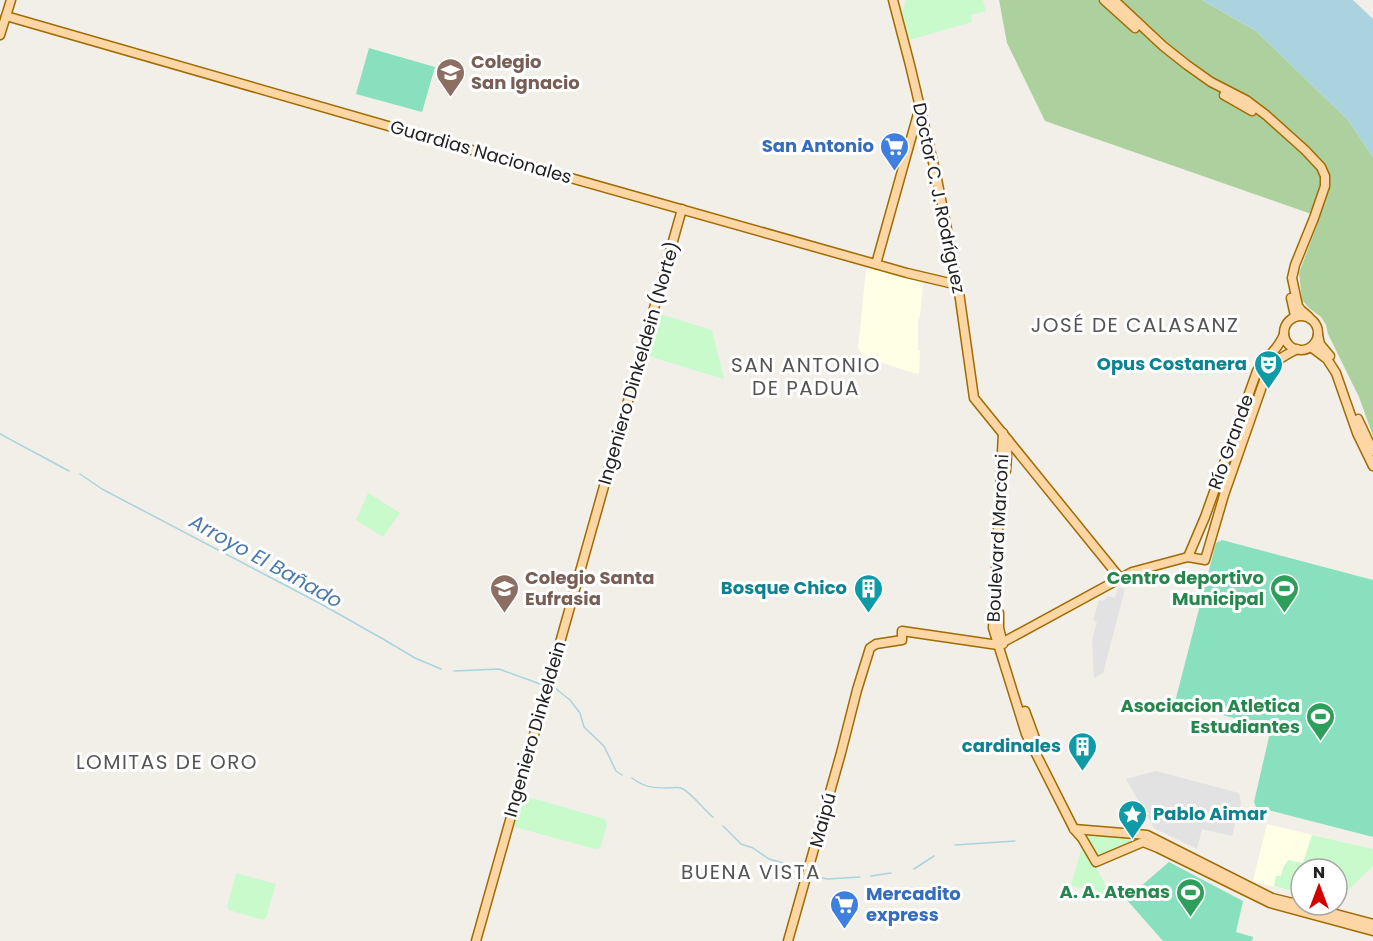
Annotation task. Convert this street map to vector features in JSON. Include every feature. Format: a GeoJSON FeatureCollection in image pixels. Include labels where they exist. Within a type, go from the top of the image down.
{"type":"FeatureCollection","features":[{"type":"Feature","properties":{"kind":"main road"},"geometry":{"type":"LineString","coordinates":[[0,35],[11,0]]}},
{"type":"Feature","properties":{"kind":"main road"},"geometry":{"type":"LineString","coordinates":[[1104,0],[1184,70],[1261,118],[1309,160],[1320,174],[1318,195],[1290,264],[1289,285],[1295,316]]}},
{"type":"Feature","properties":{"kind":"main road"},"geometry":{"type":"LineString","coordinates":[[1114,0],[1187,65],[1211,82],[1246,100],[1266,115],[1305,150],[1324,172],[1325,186],[1293,272],[1293,284],[1298,306],[1316,323],[1320,344],[1342,370],[1360,424],[1373,451]]}},
{"type":"Feature","properties":{"kind":"main road","name":"Doctor C. J. Rodríguez"},"geometry":{"type":"LineString","coordinates":[[894,1],[937,179],[958,285],[974,398],[1006,437]]}},
{"type":"Feature","properties":{"kind":"main road","name":"Guardias Nacionales"},"geometry":{"type":"LineString","coordinates":[[6,16],[475,151],[958,285]]}},
{"type":"Feature","properties":{"kind":"main road"},"geometry":{"type":"LineString","coordinates":[[876,264],[920,107]]}},
{"type":"Feature","properties":{"kind":"main road","name":"Ingeniero Dinkeldein (Norte)"},"geometry":{"type":"LineString","coordinates":[[596,517],[682,209]]}},
{"type":"Feature","properties":{"kind":"main road"},"geometry":{"type":"LineString","coordinates":[[1309,317],[1295,316],[1286,325],[1284,334],[1288,344],[1302,350],[1311,346],[1318,335]]}},
{"type":"Feature","properties":{"kind":"main road","name":"Río Grande"},"geometry":{"type":"LineString","coordinates":[[1284,334],[1278,347],[1257,371],[1208,508],[1188,556],[1205,560],[1224,495],[1266,375],[1272,364],[1298,349]]}},
{"type":"Feature","properties":{"kind":"main road"},"geometry":{"type":"LineString","coordinates":[[1311,346],[1327,359],[1336,372],[1357,433],[1373,466]]}},
{"type":"Feature","properties":{"kind":"main road"},"geometry":{"type":"LineString","coordinates":[[1006,437],[1120,578]]}},
{"type":"Feature","properties":{"kind":"main road","name":"Boulevard Marconi"},"geometry":{"type":"LineString","coordinates":[[1006,437],[993,628],[1000,644],[1026,734],[1096,862],[1143,842],[1270,903],[1373,931]]}},
{"type":"Feature","properties":{"kind":"main road","name":"Ingeniero Dinkeldein"},"geometry":{"type":"LineString","coordinates":[[476,941],[596,517]]}},
{"type":"Feature","properties":{"kind":"main road"},"geometry":{"type":"LineString","coordinates":[[1000,644],[1132,572],[1188,556]]}},
{"type":"Feature","properties":{"kind":"main road","name":"Maipú"},"geometry":{"type":"LineString","coordinates":[[788,941],[870,648],[902,636],[1000,644]]}},
{"type":"Feature","properties":{"kind":"main road"},"geometry":{"type":"LineString","coordinates":[[1079,832],[1147,835],[1272,898],[1289,902]]}},
{"type":"Feature","properties":{"kind":"main road"},"geometry":{"type":"LineString","coordinates":[[1346,917],[1373,924]]}},
{"type":"Feature","properties":{"kind":"shaded area"},"geometry":{"type":"Polygon","coordinates":[[[870,268],[921,282],[923,285],[918,320],[918,350],[920,351],[919,373],[917,374],[864,357],[858,348],[866,270],[870,268]]]}},
{"type":"Feature","properties":{"kind":"shaded area"},"geometry":{"type":"Polygon","coordinates":[[[1118,587],[1125,589],[1103,673],[1094,678],[1092,640],[1097,622],[1093,620],[1099,600],[1103,601],[1108,596],[1115,598],[1118,587]]]}},
{"type":"Feature","properties":{"kind":"shaded area"},"geometry":{"type":"Polygon","coordinates":[[[1156,771],[1239,793],[1241,803],[1232,836],[1202,829],[1197,849],[1154,828],[1126,779],[1156,771]]]}},
{"type":"Feature","properties":{"kind":"shaded area"},"geometry":{"type":"Polygon","coordinates":[[[1267,824],[1368,848],[1349,861],[1349,857],[1289,857],[1289,891],[1253,881],[1267,824]]]}},
{"type":"Feature","properties":{"kind":"green space"},"geometry":{"type":"Polygon","coordinates":[[[906,0],[983,0],[986,11],[971,15],[972,22],[909,40],[902,11],[906,0]]]}},
{"type":"Feature","properties":{"kind":"green space"},"geometry":{"type":"Polygon","coordinates":[[[999,0],[1202,0],[1256,31],[1348,120],[1373,157],[1373,436],[1359,397],[1328,334],[1326,325],[1321,317],[1302,300],[1299,273],[1320,217],[1045,121],[1007,43],[999,0]]]}},
{"type":"Feature","properties":{"kind":"green space"},"geometry":{"type":"Polygon","coordinates":[[[369,48],[435,67],[422,112],[356,94],[369,48]]]}},
{"type":"Feature","properties":{"kind":"green space"},"geometry":{"type":"Polygon","coordinates":[[[660,314],[712,330],[724,379],[648,356],[660,314]]]}},
{"type":"Feature","properties":{"kind":"green space"},"geometry":{"type":"Polygon","coordinates":[[[368,493],[400,513],[383,537],[356,520],[368,493]]]}},
{"type":"Feature","properties":{"kind":"green space","name":"Centro deportivo Municipal"},"geometry":{"type":"Polygon","coordinates":[[[1222,540],[1373,580],[1373,837],[1256,807],[1254,802],[1271,728],[1181,704],[1176,698],[1216,543],[1222,540]]]}},
{"type":"Feature","properties":{"kind":"green space"},"geometry":{"type":"Polygon","coordinates":[[[525,796],[605,819],[607,824],[600,848],[595,849],[515,827],[521,798],[525,796]]]}},
{"type":"Feature","properties":{"kind":"green space"},"geometry":{"type":"Polygon","coordinates":[[[1084,834],[1139,839],[1098,857],[1084,834]]]}},
{"type":"Feature","properties":{"kind":"green space"},"geometry":{"type":"Polygon","coordinates":[[[1312,835],[1373,849],[1373,866],[1349,889],[1349,857],[1305,857],[1312,835]]]}},
{"type":"Feature","properties":{"kind":"green space"},"geometry":{"type":"Polygon","coordinates":[[[1083,843],[1113,899],[1071,885],[1083,843]]]}},
{"type":"Feature","properties":{"kind":"green space"},"geometry":{"type":"Polygon","coordinates":[[[1288,860],[1289,890],[1274,886],[1276,876],[1281,876],[1288,860]]]}},
{"type":"Feature","properties":{"kind":"green space","name":"A. A. Atenas"},"geometry":{"type":"Polygon","coordinates":[[[1169,862],[1243,901],[1236,932],[1253,937],[1252,941],[1163,941],[1126,899],[1169,862]]]}},
{"type":"Feature","properties":{"kind":"green space"},"geometry":{"type":"Polygon","coordinates":[[[236,873],[276,884],[266,918],[263,920],[229,910],[227,907],[236,873]]]}},
{"type":"Feature","properties":{"kind":"water"},"geometry":{"type":"Polygon","coordinates":[[[1202,0],[1353,0],[1373,19],[1373,157],[1348,120],[1256,31],[1202,0]]]}},
{"type":"Feature","properties":{"kind":"waterway","name":"Arroyo El Bañado"},"geometry":{"type":"LineString","coordinates":[[0,434],[69,471]]}},
{"type":"Feature","properties":{"kind":"waterway","name":"Arroyo El Bañado"},"geometry":{"type":"LineString","coordinates":[[80,474],[102,489],[321,604],[415,658],[441,669]]}},
{"type":"Feature","properties":{"kind":"waterway","name":"Arroyo El Bañado"},"geometry":{"type":"LineString","coordinates":[[454,671],[499,669],[540,684]]}},
{"type":"Feature","properties":{"kind":"waterway","name":"Arroyo El Bañado"},"geometry":{"type":"LineString","coordinates":[[555,688],[570,700],[580,713],[584,727],[604,746],[616,771],[622,775]]}},
{"type":"Feature","properties":{"kind":"waterway","name":"Arroyo El Bañado"},"geometry":{"type":"LineString","coordinates":[[632,778],[657,788],[681,788],[713,817]]}},
{"type":"Feature","properties":{"kind":"waterway","name":"Arroyo El Bañado"},"geometry":{"type":"LineString","coordinates":[[723,826],[741,844],[753,848],[769,859],[791,865],[799,871]]}},
{"type":"Feature","properties":{"kind":"waterway","name":"Arroyo El Bañado"},"geometry":{"type":"LineString","coordinates":[[955,845],[1015,841]]}},
{"type":"Feature","properties":{"kind":"waterway","name":"Arroyo El Bañado"},"geometry":{"type":"LineString","coordinates":[[914,869],[934,856]]}},
{"type":"Feature","properties":{"kind":"waterway","name":"Arroyo El Bañado"},"geometry":{"type":"LineString","coordinates":[[871,876],[891,873]]}},
{"type":"Feature","properties":{"kind":"waterway","name":"Arroyo El Bañado"},"geometry":{"type":"LineString","coordinates":[[816,877],[828,879],[860,877]]}},
{"type":"Feature","properties":{"kind":"place","name":"Colegio San Ignacio"},"geometry":{"type":"Point","coordinates":[450,98]}},
{"type":"Feature","properties":{"kind":"place","name":"San Antonio"},"geometry":{"type":"Point","coordinates":[895,172]}},
{"type":"Feature","properties":{"kind":"place","name":"Opus Costanera"},"geometry":{"type":"Point","coordinates":[1268,390]}},
{"type":"Feature","properties":{"kind":"place","name":"Colegio Santa Eufrasia"},"geometry":{"type":"Point","coordinates":[504,614]}},
{"type":"Feature","properties":{"kind":"place","name":"Bosque Chico"},"geometry":{"type":"Point","coordinates":[868,614]}},
{"type":"Feature","properties":{"kind":"place","name":"Centro deportivo Municipal"},"geometry":{"type":"Point","coordinates":[1285,614]}},
{"type":"Feature","properties":{"kind":"place","name":"Asociacion Atletica Estudiantes"},"geometry":{"type":"Point","coordinates":[1321,742]}},
{"type":"Feature","properties":{"kind":"place","name":"cardinales"},"geometry":{"type":"Point","coordinates":[1082,772]}},
{"type":"Feature","properties":{"kind":"place","name":"Pablo Aimar"},"geometry":{"type":"Point","coordinates":[1132,840]}},
{"type":"Feature","properties":{"kind":"place","name":"A. A. Atenas"},"geometry":{"type":"Point","coordinates":[1191,918]}},
{"type":"Feature","properties":{"kind":"place","name":"Mercadito express"},"geometry":{"type":"Point","coordinates":[845,930]}},
{"type":"Feature","properties":{"kind":"district","name":"JOSÉ DE CALASANZ"},"geometry":{"type":"Point","coordinates":[1135,325]}},
{"type":"Feature","properties":{"kind":"district","name":"SAN ANTONIO DE PADUA"},"geometry":{"type":"Point","coordinates":[806,376]}},
{"type":"Feature","properties":{"kind":"district","name":"LOMITAS DE ORO"},"geometry":{"type":"Point","coordinates":[167,762]}},
{"type":"Feature","properties":{"kind":"district","name":"BUENA VISTA"},"geometry":{"type":"Point","coordinates":[751,872]}}]}
